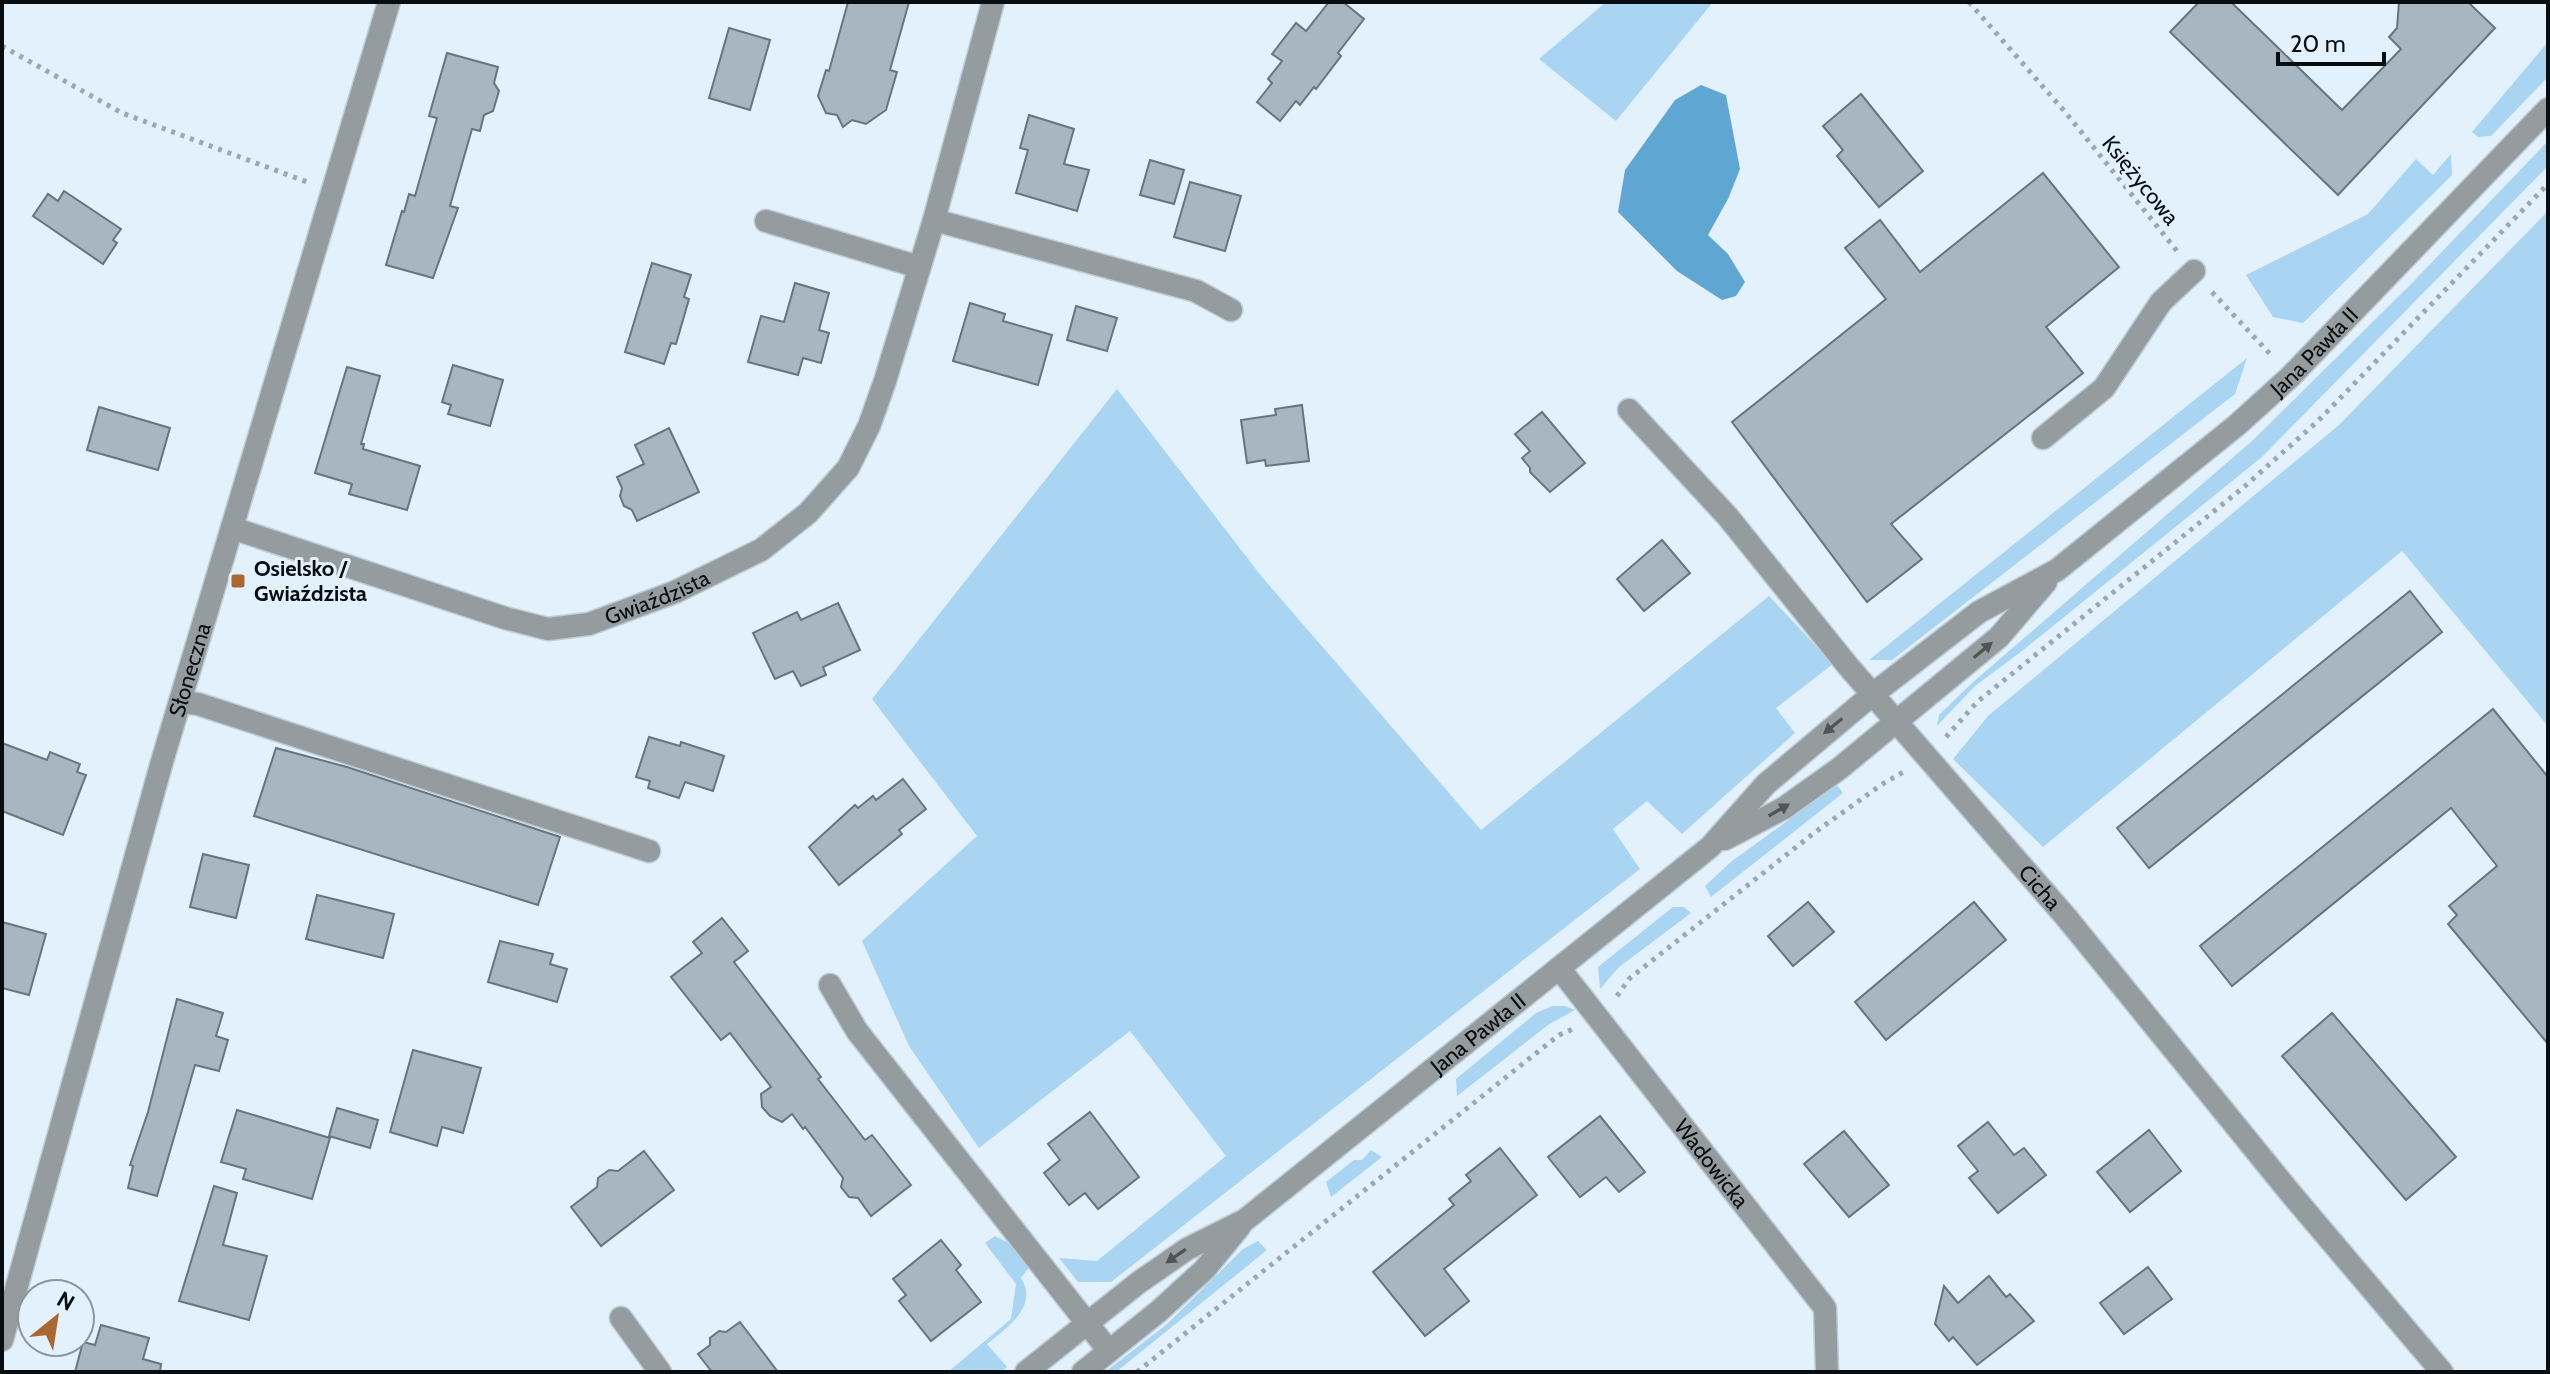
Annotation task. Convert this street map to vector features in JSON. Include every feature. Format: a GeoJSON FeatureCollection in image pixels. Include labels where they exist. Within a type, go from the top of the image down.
{"type":"FeatureCollection","features":[{"type":"Feature","properties":{"kind":"street","name":"Słoneczna"},"geometry":{"type":"LineString","coordinates":[[2,1340],[180,702],[389,2]]}},
{"type":"Feature","properties":{"kind":"street","name":"Gwiaździsta"},"geometry":{"type":"LineString","coordinates":[[232,528],[505,618],[548,629],[589,624],[632,610],[761,550],[808,513],[848,468],[874,411],[934,220],[993,2]]}},
{"type":"Feature","properties":{"kind":"street","name":"Jana Pawła II"},"geometry":{"type":"LineString","coordinates":[[1710,847],[1784,808],[1898,722],[1999,637],[2057,570],[2237,425],[2290,377],[2548,109]]}},
{"type":"Feature","properties":{"kind":"street"},"geometry":{"type":"LineString","coordinates":[[934,220],[1196,291],[1231,310]]}},
{"type":"Feature","properties":{"kind":"street"},"geometry":{"type":"LineString","coordinates":[[766,221],[919,267]]}},
{"type":"Feature","properties":{"kind":"street"},"geometry":{"type":"LineString","coordinates":[[2043,438],[2104,388],[2161,302],[2194,271]]}},
{"type":"Feature","properties":{"kind":"street","name":"Cicha"},"geometry":{"type":"LineString","coordinates":[[1629,410],[1728,517],[1873,694],[2066,917],[2292,1195],[2442,1372]]}},
{"type":"Feature","properties":{"kind":"street","name":"Jana Pawła II"},"geometry":{"type":"LineString","coordinates":[[1083,1372],[1205,1269],[1245,1220],[1710,847],[1766,784],[1873,694],[1979,612],[2057,570]]}},
{"type":"Feature","properties":{"kind":"street"},"geometry":{"type":"LineString","coordinates":[[180,702],[213,709],[649,851]]}},
{"type":"Feature","properties":{"kind":"street","name":"Wadowicka"},"geometry":{"type":"LineString","coordinates":[[1559,968],[1825,1308],[1827,1372]]}},
{"type":"Feature","properties":{"kind":"street"},"geometry":{"type":"LineString","coordinates":[[830,985],[857,1031],[1109,1351]]}},
{"type":"Feature","properties":{"kind":"street","name":"Jana Pawła II"},"geometry":{"type":"LineString","coordinates":[[1026,1372],[1085,1323],[1187,1249],[1245,1220]]}},
{"type":"Feature","properties":{"kind":"street"},"geometry":{"type":"LineString","coordinates":[[621,1318],[660,1372]]}},
{"type":"Feature","properties":{"kind":"path","name":"Księżycowa"},"geometry":{"type":"LineString","coordinates":[[1969,2],[2066,113],[2194,271],[2290,377]]}},
{"type":"Feature","properties":{"kind":"path"},"geometry":{"type":"LineString","coordinates":[[2,46],[122,113],[333,191]]}},
{"type":"Feature","properties":{"kind":"path"},"geometry":{"type":"LineString","coordinates":[[1943,740],[1977,702],[2232,497],[2318,421],[2548,184]]}},
{"type":"Feature","properties":{"kind":"path"},"geometry":{"type":"LineString","coordinates":[[1614,1000],[1630,978],[1753,880],[1881,785],[1907,770]]}},
{"type":"Feature","properties":{"kind":"path"},"geometry":{"type":"LineString","coordinates":[[1137,1372],[1559,1035],[1577,1027]]}},
{"type":"Feature","properties":{"kind":"shaded area"},"geometry":{"type":"Polygon","coordinates":[[[1606,2],[1713,2],[1616,121],[1539,59],[1606,2]]]}},
{"type":"Feature","properties":{"kind":"shaded area"},"geometry":{"type":"Polygon","coordinates":[[[2548,42],[2548,77],[2491,136],[2478,137],[2472,132],[2548,42]]]}},
{"type":"Feature","properties":{"kind":"shaded area"},"geometry":{"type":"Polygon","coordinates":[[[1701,85],[1726,95],[1740,169],[1708,235],[1728,254],[1745,282],[1736,296],[1722,300],[1677,271],[1618,212],[1625,170],[1675,100],[1701,85]]]}},
{"type":"Feature","properties":{"kind":"shaded area"},"geometry":{"type":"Polygon","coordinates":[[[2548,141],[2548,166],[2262,457],[1975,686],[1937,726],[1939,715],[1972,683],[2252,441],[2412,283],[2548,141]]]}},
{"type":"Feature","properties":{"kind":"shaded area"},"geometry":{"type":"Polygon","coordinates":[[[2451,154],[2452,175],[2303,323],[2273,317],[2246,275],[2368,214],[2416,159],[2433,175],[2451,154]]]}},
{"type":"Feature","properties":{"kind":"shaded area"},"geometry":{"type":"Polygon","coordinates":[[[2548,211],[2548,726],[2402,551],[2043,847],[1953,759],[1988,716],[2339,425],[2548,211]]]}},
{"type":"Feature","properties":{"kind":"shaded area"},"geometry":{"type":"Polygon","coordinates":[[[2247,358],[2235,394],[1892,660],[1869,660],[2247,358]]]}},
{"type":"Feature","properties":{"kind":"shaded area"},"geometry":{"type":"Polygon","coordinates":[[[1117,389],[1262,577],[1481,830],[1769,596],[1833,664],[1776,708],[1795,733],[1682,834],[1647,801],[1613,829],[1640,869],[1111,1282],[1078,1282],[1059,1258],[1097,1261],[1226,1156],[1130,1031],[979,1148],[909,1046],[862,941],[977,836],[872,699],[1117,389]]]}},
{"type":"Feature","properties":{"kind":"shaded area"},"geometry":{"type":"Polygon","coordinates":[[[1837,785],[1843,793],[1711,897],[1705,886],[1732,861],[1837,785]]]}},
{"type":"Feature","properties":{"kind":"shaded area"},"geometry":{"type":"Polygon","coordinates":[[[1673,907],[1684,907],[1691,913],[1619,967],[1600,989],[1598,967],[1673,907]]]}},
{"type":"Feature","properties":{"kind":"shaded area"},"geometry":{"type":"Polygon","coordinates":[[[1552,1006],[1575,1010],[1548,1025],[1457,1096],[1456,1079],[1536,1013],[1552,1006]]]}},
{"type":"Feature","properties":{"kind":"shaded area"},"geometry":{"type":"Polygon","coordinates":[[[1371,1150],[1382,1157],[1331,1197],[1326,1182],[1354,1160],[1362,1160],[1371,1150]]]}},
{"type":"Feature","properties":{"kind":"shaded area"},"geometry":{"type":"Polygon","coordinates":[[[995,1236],[1007,1242],[1030,1266],[1021,1278],[1026,1288],[1023,1307],[1018,1316],[987,1344],[1007,1367],[1001,1372],[948,1372],[1011,1319],[1016,1284],[985,1243],[995,1236]]]}},
{"type":"Feature","properties":{"kind":"shaded area"},"geometry":{"type":"Polygon","coordinates":[[[1258,1241],[1267,1250],[1116,1372],[1105,1372],[1167,1324],[1243,1249],[1258,1241]]]}},
{"type":"Feature","properties":{"kind":"building"},"geometry":{"type":"Polygon","coordinates":[[[848,2],[909,2],[890,70],[897,72],[886,110],[866,124],[852,120],[843,127],[837,115],[826,113],[818,96],[826,70],[829,71],[848,2]]]}},
{"type":"Feature","properties":{"kind":"building"},"geometry":{"type":"Polygon","coordinates":[[[1329,2],[1343,2],[1364,19],[1316,89],[1314,87],[1300,105],[1296,101],[1280,121],[1257,102],[1272,83],[1268,79],[1282,61],[1272,54],[1296,23],[1306,31],[1329,2]]]}},
{"type":"Feature","properties":{"kind":"building"},"geometry":{"type":"Polygon","coordinates":[[[2199,2],[2231,2],[2342,110],[2401,49],[2389,37],[2397,28],[2399,2],[2468,2],[2495,28],[2338,195],[2170,32],[2199,2]]]}},
{"type":"Feature","properties":{"kind":"building"},"geometry":{"type":"Polygon","coordinates":[[[729,28],[770,40],[750,110],[709,98],[729,28]]]}},
{"type":"Feature","properties":{"kind":"building"},"geometry":{"type":"Polygon","coordinates":[[[447,53],[498,67],[494,83],[499,91],[493,111],[484,115],[480,131],[472,129],[450,206],[458,208],[433,278],[386,265],[409,194],[415,196],[437,118],[429,116],[447,53]]]}},
{"type":"Feature","properties":{"kind":"building"},"geometry":{"type":"Polygon","coordinates":[[[1861,94],[1923,171],[1879,207],[1837,156],[1843,150],[1823,126],[1861,94]]]}},
{"type":"Feature","properties":{"kind":"building"},"geometry":{"type":"Polygon","coordinates":[[[1029,115],[1074,129],[1064,164],[1089,170],[1077,211],[1016,193],[1028,150],[1020,148],[1029,115]]]}},
{"type":"Feature","properties":{"kind":"building"},"geometry":{"type":"Polygon","coordinates":[[[1150,160],[1184,170],[1174,204],[1140,195],[1150,160]]]}},
{"type":"Feature","properties":{"kind":"building"},"geometry":{"type":"Polygon","coordinates":[[[2043,173],[2119,267],[2046,327],[2083,373],[1891,524],[1922,559],[1867,602],[1732,422],[1886,299],[1845,248],[1880,220],[1920,272],[2043,173]]]}},
{"type":"Feature","properties":{"kind":"building"},"geometry":{"type":"Polygon","coordinates":[[[1190,182],[1241,196],[1225,251],[1174,237],[1190,182]]]}},
{"type":"Feature","properties":{"kind":"building"},"geometry":{"type":"Polygon","coordinates":[[[64,191],[121,229],[113,240],[117,243],[103,264],[33,216],[48,194],[58,201],[64,191]]]}},
{"type":"Feature","properties":{"kind":"building"},"geometry":{"type":"Polygon","coordinates":[[[652,263],[691,275],[684,297],[689,299],[676,344],[671,343],[664,364],[625,352],[652,263]]]}},
{"type":"Feature","properties":{"kind":"building"},"geometry":{"type":"Polygon","coordinates":[[[795,283],[829,293],[819,330],[829,333],[821,363],[803,358],[798,375],[748,362],[761,316],[784,322],[795,283]]]}},
{"type":"Feature","properties":{"kind":"building"},"geometry":{"type":"Polygon","coordinates":[[[970,303],[1005,314],[1003,321],[1052,335],[1038,385],[953,361],[970,303]]]}},
{"type":"Feature","properties":{"kind":"building"},"geometry":{"type":"Polygon","coordinates":[[[1076,306],[1117,318],[1107,351],[1067,340],[1076,306]]]}},
{"type":"Feature","properties":{"kind":"building"},"geometry":{"type":"Polygon","coordinates":[[[453,365],[503,380],[490,426],[448,414],[451,405],[442,402],[453,365]]]}},
{"type":"Feature","properties":{"kind":"building"},"geometry":{"type":"Polygon","coordinates":[[[347,367],[380,376],[361,444],[364,444],[363,449],[420,466],[407,510],[349,494],[352,484],[315,473],[347,367]]]}},
{"type":"Feature","properties":{"kind":"building"},"geometry":{"type":"Polygon","coordinates":[[[1302,405],[1309,461],[1266,466],[1265,460],[1247,463],[1241,420],[1276,415],[1275,409],[1302,405]]]}},
{"type":"Feature","properties":{"kind":"building"},"geometry":{"type":"Polygon","coordinates":[[[99,407],[170,428],[158,470],[87,450],[99,407]]]}},
{"type":"Feature","properties":{"kind":"building"},"geometry":{"type":"Polygon","coordinates":[[[1542,412],[1585,463],[1550,492],[1530,472],[1522,458],[1530,451],[1515,434],[1542,412]]]}},
{"type":"Feature","properties":{"kind":"building"},"geometry":{"type":"Polygon","coordinates":[[[669,428],[699,492],[637,521],[632,510],[624,506],[617,477],[644,464],[635,445],[669,428]]]}},
{"type":"Feature","properties":{"kind":"building"},"geometry":{"type":"Polygon","coordinates":[[[1662,540],[1690,573],[1644,611],[1617,579],[1662,540]]]}},
{"type":"Feature","properties":{"kind":"building"},"geometry":{"type":"Polygon","coordinates":[[[2410,591],[2442,632],[2149,868],[2117,828],[2410,591]]]}},
{"type":"Feature","properties":{"kind":"building"},"geometry":{"type":"Polygon","coordinates":[[[838,603],[860,650],[823,667],[826,675],[801,686],[793,671],[775,679],[753,633],[797,612],[801,620],[838,603]]]}},
{"type":"Feature","properties":{"kind":"building"},"geometry":{"type":"Polygon","coordinates":[[[2493,709],[2548,777],[2548,1044],[2448,924],[2457,915],[2449,906],[2497,866],[2451,808],[2232,986],[2200,946],[2493,709]]]}},
{"type":"Feature","properties":{"kind":"building"},"geometry":{"type":"Polygon","coordinates":[[[649,737],[680,746],[681,742],[724,756],[713,791],[685,782],[679,798],[648,788],[650,781],[636,777],[649,737]]]}},
{"type":"Feature","properties":{"kind":"building"},"geometry":{"type":"Polygon","coordinates":[[[2,743],[47,760],[50,752],[80,764],[77,772],[86,775],[63,835],[2,811],[2,743]]]}},
{"type":"Feature","properties":{"kind":"building"},"geometry":{"type":"Polygon","coordinates":[[[276,748],[347,767],[560,837],[538,905],[254,816],[276,748]]]}},
{"type":"Feature","properties":{"kind":"building"},"geometry":{"type":"Polygon","coordinates":[[[903,779],[926,809],[899,830],[902,834],[839,885],[809,847],[855,805],[858,808],[873,796],[876,800],[903,779]]]}},
{"type":"Feature","properties":{"kind":"building"},"geometry":{"type":"Polygon","coordinates":[[[203,854],[249,865],[236,918],[190,907],[203,854]]]}},
{"type":"Feature","properties":{"kind":"building"},"geometry":{"type":"Polygon","coordinates":[[[317,895],[394,914],[383,958],[306,939],[317,895]]]}},
{"type":"Feature","properties":{"kind":"building"},"geometry":{"type":"Polygon","coordinates":[[[1808,902],[1834,932],[1793,966],[1768,936],[1808,902]]]}},
{"type":"Feature","properties":{"kind":"building"},"geometry":{"type":"Polygon","coordinates":[[[1974,902],[2006,940],[1886,1040],[1855,1002],[1974,902]]]}},
{"type":"Feature","properties":{"kind":"building"},"geometry":{"type":"Polygon","coordinates":[[[722,918],[748,951],[734,962],[865,1140],[872,1135],[911,1185],[871,1216],[858,1198],[849,1197],[841,1187],[843,1178],[792,1114],[782,1122],[762,1107],[761,1094],[771,1087],[730,1033],[721,1040],[671,977],[702,953],[693,942],[722,918]]]}},
{"type":"Feature","properties":{"kind":"building"},"geometry":{"type":"Polygon","coordinates":[[[2,922],[46,934],[29,995],[2,988],[2,922]]]}},
{"type":"Feature","properties":{"kind":"building"},"geometry":{"type":"Polygon","coordinates":[[[500,941],[553,954],[550,964],[567,969],[557,1002],[488,982],[500,941]]]}},
{"type":"Feature","properties":{"kind":"building"},"geometry":{"type":"Polygon","coordinates":[[[177,999],[223,1013],[216,1036],[228,1040],[219,1071],[195,1065],[157,1196],[128,1188],[133,1166],[130,1165],[148,1112],[177,999]]]}},
{"type":"Feature","properties":{"kind":"building"},"geometry":{"type":"Polygon","coordinates":[[[2332,1013],[2456,1157],[2406,1200],[2282,1056],[2332,1013]]]}},
{"type":"Feature","properties":{"kind":"building"},"geometry":{"type":"Polygon","coordinates":[[[413,1050],[481,1068],[463,1133],[442,1127],[437,1146],[390,1132],[413,1050]]]}},
{"type":"Feature","properties":{"kind":"building"},"geometry":{"type":"Polygon","coordinates":[[[337,1108],[378,1120],[370,1148],[329,1136],[337,1108]]]}},
{"type":"Feature","properties":{"kind":"building"},"geometry":{"type":"Polygon","coordinates":[[[237,1110],[330,1138],[312,1199],[243,1179],[246,1169],[221,1162],[237,1110]]]}},
{"type":"Feature","properties":{"kind":"building"},"geometry":{"type":"Polygon","coordinates":[[[1090,1112],[1139,1177],[1098,1209],[1085,1193],[1069,1205],[1044,1173],[1060,1160],[1048,1144],[1090,1112]]]}},
{"type":"Feature","properties":{"kind":"building"},"geometry":{"type":"Polygon","coordinates":[[[1600,1116],[1645,1172],[1619,1192],[1606,1177],[1580,1197],[1548,1157],[1600,1116]]]}},
{"type":"Feature","properties":{"kind":"building"},"geometry":{"type":"Polygon","coordinates":[[[1988,1122],[2014,1155],[2024,1148],[2046,1175],[1998,1213],[1969,1178],[1978,1171],[1958,1146],[1988,1122]]]}},
{"type":"Feature","properties":{"kind":"building"},"geometry":{"type":"Polygon","coordinates":[[[2149,1130],[2181,1171],[2130,1212],[2097,1172],[2149,1130]]]}},
{"type":"Feature","properties":{"kind":"building"},"geometry":{"type":"Polygon","coordinates":[[[1844,1131],[1889,1185],[1849,1217],[1804,1164],[1844,1131]]]}},
{"type":"Feature","properties":{"kind":"building"},"geometry":{"type":"Polygon","coordinates":[[[1500,1148],[1537,1195],[1444,1269],[1469,1301],[1425,1336],[1373,1272],[1454,1205],[1449,1199],[1471,1181],[1466,1175],[1500,1148]]]}},
{"type":"Feature","properties":{"kind":"building"},"geometry":{"type":"Polygon","coordinates":[[[644,1151],[674,1190],[601,1246],[571,1207],[597,1187],[598,1178],[609,1170],[618,1171],[644,1151]]]}},
{"type":"Feature","properties":{"kind":"building"},"geometry":{"type":"Polygon","coordinates":[[[214,1186],[237,1193],[223,1245],[267,1256],[249,1320],[179,1301],[214,1186]]]}},
{"type":"Feature","properties":{"kind":"building"},"geometry":{"type":"Polygon","coordinates":[[[941,1240],[961,1265],[956,1270],[981,1302],[931,1341],[899,1301],[906,1295],[893,1279],[941,1240]]]}},
{"type":"Feature","properties":{"kind":"building"},"geometry":{"type":"Polygon","coordinates":[[[2148,1267],[2172,1299],[2124,1334],[2100,1303],[2148,1267]]]}},
{"type":"Feature","properties":{"kind":"building"},"geometry":{"type":"Polygon","coordinates":[[[1989,1276],[2006,1297],[2010,1294],[2034,1321],[1977,1365],[1953,1337],[1949,1341],[1935,1324],[1944,1286],[1958,1303],[1989,1276]]]}},
{"type":"Feature","properties":{"kind":"building"},"geometry":{"type":"Polygon","coordinates":[[[740,1322],[778,1372],[712,1372],[698,1354],[710,1345],[710,1338],[719,1331],[726,1332],[740,1322]]]}},
{"type":"Feature","properties":{"kind":"building"},"geometry":{"type":"Polygon","coordinates":[[[101,1325],[149,1338],[143,1359],[161,1364],[160,1372],[75,1372],[79,1358],[96,1358],[96,1342],[101,1325]]]}},
{"type":"Feature","properties":{"kind":"place","name":"Osielsko / Gwiaździsta"},"geometry":{"type":"Point","coordinates":[238,581]}}]}
